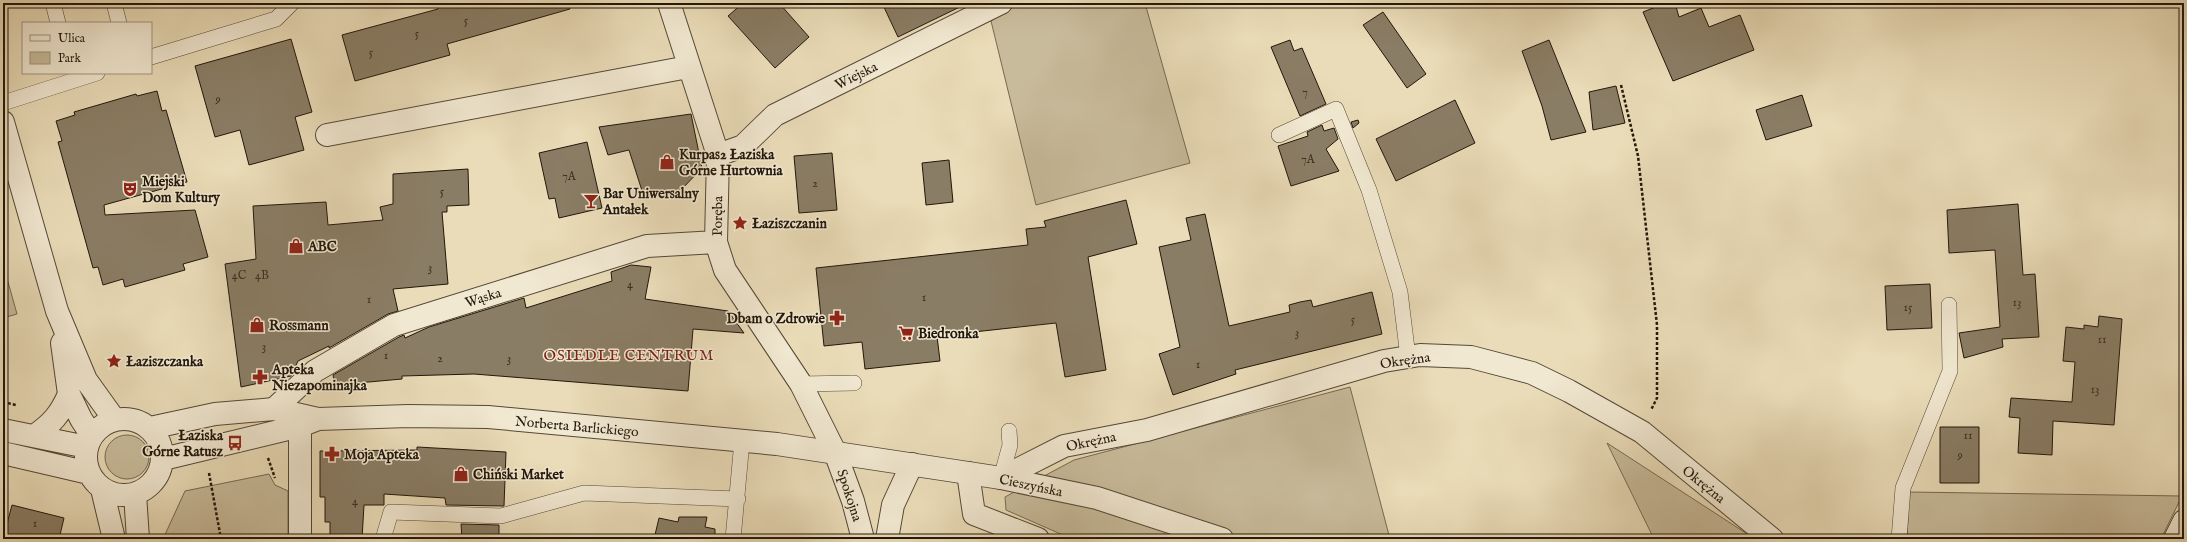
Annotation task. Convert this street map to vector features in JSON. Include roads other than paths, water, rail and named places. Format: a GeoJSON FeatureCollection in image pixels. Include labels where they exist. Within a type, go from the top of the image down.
{"type":"FeatureCollection","features":[{"type":"Feature","properties":{"kind":"street","name":"Poręba"},"geometry":{"type":"LineString","coordinates":[[669,3],[688,67],[718,155],[716,242],[725,270],[801,384],[835,452]]}},
{"type":"Feature","properties":{"kind":"street","name":"Wiejska"},"geometry":{"type":"LineString","coordinates":[[718,155],[742,146],[775,115],[1001,3]]}},
{"type":"Feature","properties":{"kind":"street"},"geometry":{"type":"LineString","coordinates":[[327,135],[688,67]]}},
{"type":"Feature","properties":{"kind":"street"},"geometry":{"type":"LineString","coordinates":[[3,122],[57,311],[86,380],[114,419]]}},
{"type":"Feature","properties":{"kind":"street","name":"Wąska"},"geometry":{"type":"LineString","coordinates":[[274,409],[315,371],[394,325],[647,246],[716,242]]}},
{"type":"Feature","properties":{"kind":"street"},"geometry":{"type":"LineString","coordinates":[[57,311],[70,394],[89,441],[86,460],[96,480],[114,539]]}},
{"type":"Feature","properties":{"kind":"street","name":"Okrężna"},"geometry":{"type":"LineString","coordinates":[[1001,478],[1064,446],[1147,430],[1384,361],[1420,355],[1471,358],[1532,373],[1569,391],[1642,432],[1772,539]]}},
{"type":"Feature","properties":{"kind":"street"},"geometry":{"type":"LineString","coordinates":[[34,436],[50,426],[62,411],[70,394]]}},
{"type":"Feature","properties":{"kind":"street","name":"Norberta Barlickiego"},"geometry":{"type":"LineString","coordinates":[[150,428],[215,414],[274,409],[309,423]]}},
{"type":"Feature","properties":{"kind":"street","name":"Norberta Barlickiego"},"geometry":{"type":"LineString","coordinates":[[163,459],[309,423],[404,416],[488,417],[742,441],[835,452]]}},
{"type":"Feature","properties":{"kind":"street"},"geometry":{"type":"LineString","coordinates":[[3,453],[96,480],[118,495],[135,494],[149,487],[159,474],[163,459],[160,442],[150,428],[139,421],[127,418],[114,419],[101,426],[89,441]]}},
{"type":"Feature","properties":{"kind":"street"},"geometry":{"type":"LineString","coordinates":[[300,539],[309,423]]}},
{"type":"Feature","properties":{"kind":"street"},"geometry":{"type":"LineString","coordinates":[[3,430],[34,436],[89,441]]}},
{"type":"Feature","properties":{"kind":"street","name":"Cieszyńska"},"geometry":{"type":"LineString","coordinates":[[835,452],[1001,478],[1097,498],[1222,539]]}},
{"type":"Feature","properties":{"kind":"street","name":"Spokojna"},"geometry":{"type":"LineString","coordinates":[[835,452],[853,501],[863,539]]}},
{"type":"Feature","properties":{"kind":"street"},"geometry":{"type":"LineString","coordinates":[[887,539],[893,506],[912,464]]}},
{"type":"Feature","properties":{"kind":"street"},"geometry":{"type":"LineString","coordinates":[[968,473],[974,514],[1038,539]]}},
{"type":"Feature","properties":{"kind":"street"},"geometry":{"type":"LineString","coordinates":[[135,494],[138,539]]}},
{"type":"Feature","properties":{"kind":"street"},"geometry":{"type":"LineString","coordinates":[[2175,539],[2184,521]]}},
{"type":"Feature","properties":{"kind":"lane"},"geometry":{"type":"LineString","coordinates":[[53,3],[58,22]]}},
{"type":"Feature","properties":{"kind":"lane"},"geometry":{"type":"LineString","coordinates":[[114,3],[119,22]]}},
{"type":"Feature","properties":{"kind":"lane"},"geometry":{"type":"LineString","coordinates":[[152,57],[276,19],[292,3]]}},
{"type":"Feature","properties":{"kind":"lane"},"geometry":{"type":"LineString","coordinates":[[3,103],[73,76],[89,74]]}},
{"type":"Feature","properties":{"kind":"lane"},"geometry":{"type":"LineString","coordinates":[[1279,135],[1336,109],[1369,190],[1400,292],[1408,357]]}},
{"type":"Feature","properties":{"kind":"lane"},"geometry":{"type":"LineString","coordinates":[[1899,539],[1903,488],[1950,371],[1949,305]]}},
{"type":"Feature","properties":{"kind":"lane"},"geometry":{"type":"LineString","coordinates":[[801,384],[854,383]]}},
{"type":"Feature","properties":{"kind":"lane"},"geometry":{"type":"LineString","coordinates":[[1001,478],[1010,445],[1009,431]]}},
{"type":"Feature","properties":{"kind":"lane"},"geometry":{"type":"LineString","coordinates":[[733,539],[738,500],[742,441]]}},
{"type":"Feature","properties":{"kind":"lane"},"geometry":{"type":"LineString","coordinates":[[383,539],[391,512],[501,516],[584,493],[738,500]]}},
{"type":"Feature","properties":{"kind":"place","name":"Kurpas2 Łaziska Górne Hurtownia"},"geometry":{"type":"Point","coordinates":[667,162]}},
{"type":"Feature","properties":{"kind":"place","name":"Miejski Dom Kultury"},"geometry":{"type":"Point","coordinates":[130,189]}},
{"type":"Feature","properties":{"kind":"place","name":"Bar Uniwersalny Antałek"},"geometry":{"type":"Point","coordinates":[591,201]}},
{"type":"Feature","properties":{"kind":"place","name":"Łaziszczanin"},"geometry":{"type":"Point","coordinates":[740,223]}},
{"type":"Feature","properties":{"kind":"place","name":"ABC"},"geometry":{"type":"Point","coordinates":[296,246]}},
{"type":"Feature","properties":{"kind":"place","name":"Dbam o Zdrowie"},"geometry":{"type":"Point","coordinates":[837,318]}},
{"type":"Feature","properties":{"kind":"place","name":"Rossmann"},"geometry":{"type":"Point","coordinates":[257,325]}},
{"type":"Feature","properties":{"kind":"place","name":"Biedronka"},"geometry":{"type":"Point","coordinates":[906,333]}},
{"type":"Feature","properties":{"kind":"place","name":"Łaziszczanka"},"geometry":{"type":"Point","coordinates":[114,361]}},
{"type":"Feature","properties":{"kind":"place","name":"Apteka Niezapominajka"},"geometry":{"type":"Point","coordinates":[260,377]}},
{"type":"Feature","properties":{"kind":"place","name":"Łaziska Górne Ratusz"},"geometry":{"type":"Point","coordinates":[235,443]}},
{"type":"Feature","properties":{"kind":"place","name":"Moja Apteka"},"geometry":{"type":"Point","coordinates":[332,454]}},
{"type":"Feature","properties":{"kind":"place","name":"Chiński Market"},"geometry":{"type":"Point","coordinates":[461,474]}},
{"type":"Feature","properties":{"kind":"district","name":"OSIEDLE CENTRUM"},"geometry":{"type":"Point","coordinates":[629,355]}}]}
